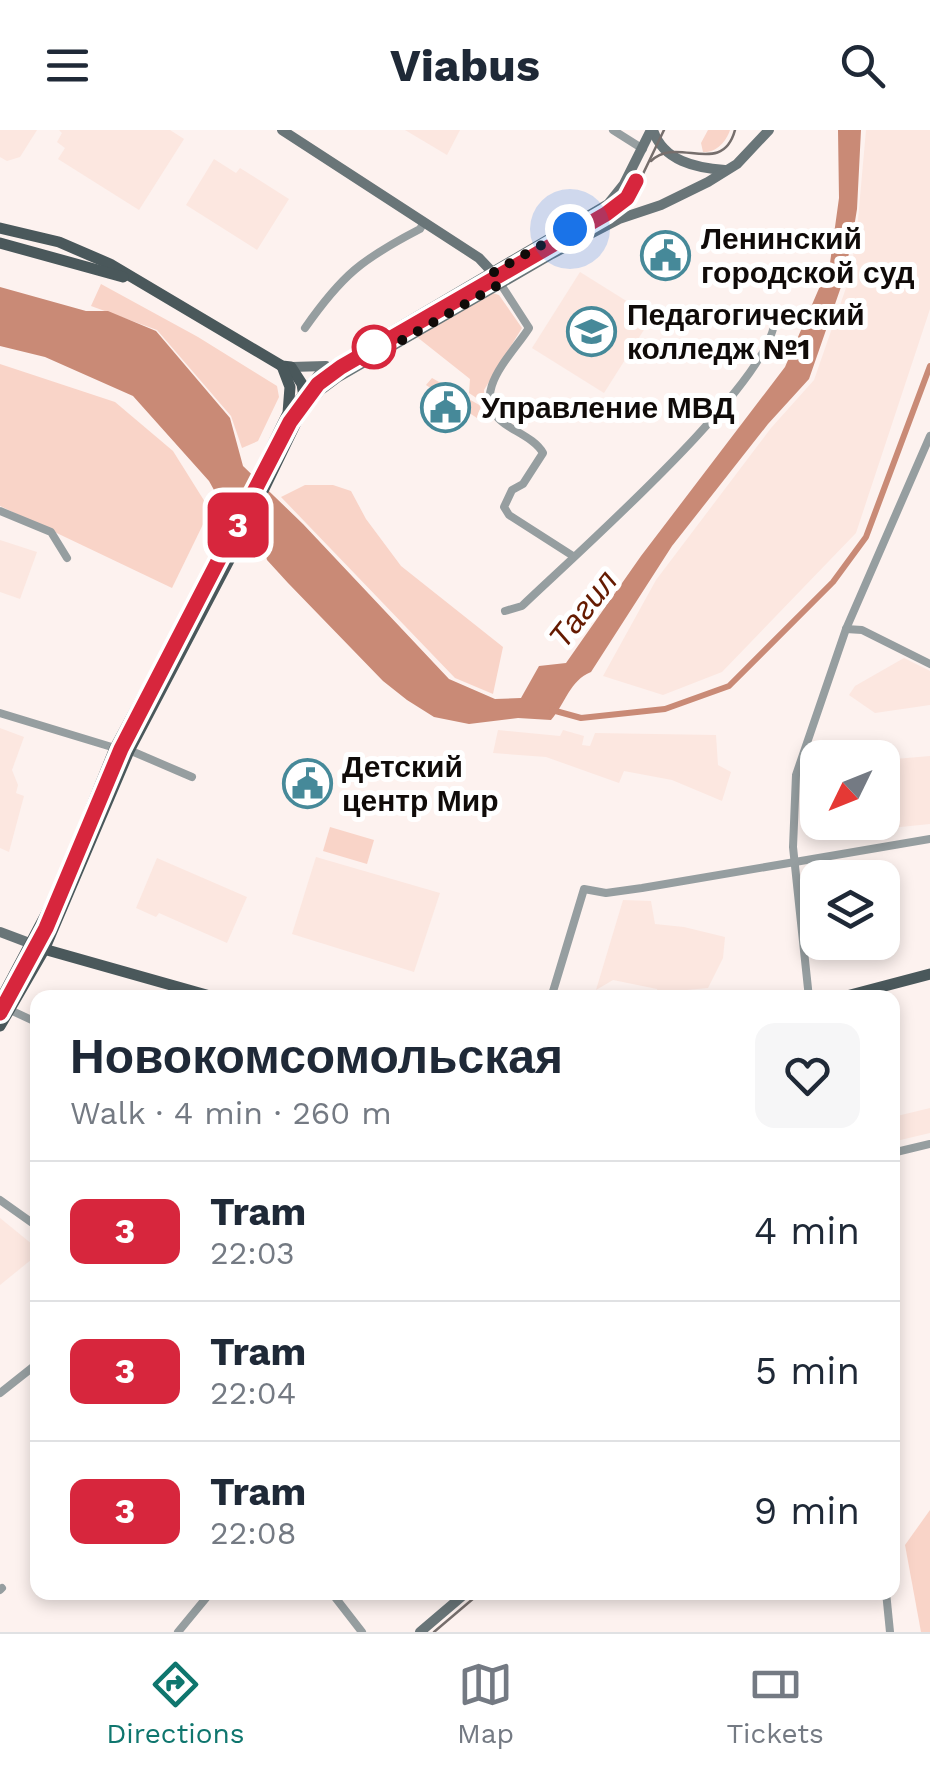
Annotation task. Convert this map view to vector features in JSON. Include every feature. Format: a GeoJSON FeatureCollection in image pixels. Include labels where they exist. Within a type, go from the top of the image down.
{"type":"FeatureCollection","features":[{"type":"Feature","properties":{"kind":"main road"},"geometry":{"type":"LineString","coordinates":[[282,130],[424,222],[494,272],[500,284]]}},
{"type":"Feature","properties":{"kind":"main road"},"geometry":{"type":"LineString","coordinates":[[305,384],[594,214],[621,188],[652,130]]}},
{"type":"Feature","properties":{"kind":"main road"},"geometry":{"type":"LineString","coordinates":[[652,130],[657,142],[677,158],[706,169],[728,170]]}},
{"type":"Feature","properties":{"kind":"main road"},"geometry":{"type":"LineString","coordinates":[[294,416],[337,378],[500,284],[619,219],[661,205],[728,170],[769,130]]}},
{"type":"Feature","properties":{"kind":"main road"},"geometry":{"type":"LineString","coordinates":[[621,188],[624,208],[638,212]]}},
{"type":"Feature","properties":{"kind":"main road"},"geometry":{"type":"LineString","coordinates":[[0,228],[84,251],[286,369],[305,384],[337,378]]}},
{"type":"Feature","properties":{"kind":"main road"},"geometry":{"type":"LineString","coordinates":[[0,243],[136,281]]}},
{"type":"Feature","properties":{"kind":"main road"},"geometry":{"type":"LineString","coordinates":[[286,369],[336,364]]}},
{"type":"Feature","properties":{"kind":"main road"},"geometry":{"type":"LineString","coordinates":[[286,369],[294,416]]}},
{"type":"Feature","properties":{"kind":"main road"},"geometry":{"type":"LineString","coordinates":[[0,1026],[3,1005],[38,947],[129,750],[294,416],[304,404],[305,384]]}},
{"type":"Feature","properties":{"kind":"main road"},"geometry":{"type":"LineString","coordinates":[[38,947],[116,748],[229,549]]}},
{"type":"Feature","properties":{"kind":"main road"},"geometry":{"type":"LineString","coordinates":[[0,932],[38,947],[189,990]]}},
{"type":"Feature","properties":{"kind":"main road"},"geometry":{"type":"LineString","coordinates":[[869,990],[930,974]]}},
{"type":"Feature","properties":{"kind":"main road"},"geometry":{"type":"LineString","coordinates":[[420,1632],[458,1600]]}},
{"type":"Feature","properties":{"kind":"street"},"geometry":{"type":"LineString","coordinates":[[612,130],[643,149]]}},
{"type":"Feature","properties":{"kind":"street"},"geometry":{"type":"LineString","coordinates":[[304,328],[349,272],[420,229],[424,222]]}},
{"type":"Feature","properties":{"kind":"street"},"geometry":{"type":"LineString","coordinates":[[500,284],[530,328],[491,384],[490,404],[503,423],[544,453],[523,484],[512,490],[504,507],[509,515],[573,556]]}},
{"type":"Feature","properties":{"kind":"street"},"geometry":{"type":"LineString","coordinates":[[506,611],[522,606],[724,407],[758,362],[774,326],[774,314]]}},
{"type":"Feature","properties":{"kind":"street"},"geometry":{"type":"LineString","coordinates":[[809,990],[794,864],[796,775],[846,629],[930,436]]}},
{"type":"Feature","properties":{"kind":"street"},"geometry":{"type":"LineString","coordinates":[[920,465],[930,466]]}},
{"type":"Feature","properties":{"kind":"street"},"geometry":{"type":"LineString","coordinates":[[0,511],[51,532],[67,558]]}},
{"type":"Feature","properties":{"kind":"street"},"geometry":{"type":"LineString","coordinates":[[846,629],[862,630],[930,664]]}},
{"type":"Feature","properties":{"kind":"street"},"geometry":{"type":"LineString","coordinates":[[0,712],[129,750],[192,777]]}},
{"type":"Feature","properties":{"kind":"street"},"geometry":{"type":"LineString","coordinates":[[553,990],[584,889],[624,890],[930,839]]}},
{"type":"Feature","properties":{"kind":"street"},"geometry":{"type":"LineString","coordinates":[[3,1005],[30,1019]]}},
{"type":"Feature","properties":{"kind":"street"},"geometry":{"type":"LineString","coordinates":[[900,1152],[930,1144]]}},
{"type":"Feature","properties":{"kind":"street"},"geometry":{"type":"LineString","coordinates":[[0,1200],[30,1221]]}},
{"type":"Feature","properties":{"kind":"street"},"geometry":{"type":"LineString","coordinates":[[0,1393],[30,1369]]}},
{"type":"Feature","properties":{"kind":"street"},"geometry":{"type":"LineString","coordinates":[[178,1632],[205,1600]]}},
{"type":"Feature","properties":{"kind":"street"},"geometry":{"type":"LineString","coordinates":[[338,1600],[362,1632]]}},
{"type":"Feature","properties":{"kind":"street"},"geometry":{"type":"LineString","coordinates":[[887,1600],[890,1632]]}},
{"type":"Feature","properties":{"kind":"shaded area"},"geometry":{"type":"Polygon","coordinates":[[[0,130],[37,130],[20,157],[7,161],[0,157],[0,130]]]}},
{"type":"Feature","properties":{"kind":"shaded area"},"geometry":{"type":"Polygon","coordinates":[[[59,130],[170,130],[184,139],[139,210],[58,159],[65,148],[57,142],[62,133],[59,130]]]}},
{"type":"Feature","properties":{"kind":"shaded area"},"geometry":{"type":"Polygon","coordinates":[[[405,130],[460,130],[447,155],[405,130]]]}},
{"type":"Feature","properties":{"kind":"shaded area"},"geometry":{"type":"Polygon","coordinates":[[[708,130],[730,130],[720,146],[703,152],[701,143],[708,130]]]}},
{"type":"Feature","properties":{"kind":"shaded area"},"geometry":{"type":"Polygon","coordinates":[[[838,130],[861,130],[857,209],[842,284],[809,379],[768,424],[672,546],[591,672],[573,686],[551,720],[518,718],[469,724],[434,717],[407,700],[383,681],[267,560],[262,540],[224,508],[209,481],[133,396],[45,357],[0,346],[0,287],[86,311],[108,311],[156,331],[230,418],[243,466],[449,679],[495,699],[521,698],[539,666],[566,663],[641,556],[785,367],[830,263],[839,198],[838,130]]]}},
{"type":"Feature","properties":{"kind":"shaded area"},"geometry":{"type":"Polygon","coordinates":[[[866,130],[930,130],[930,309],[856,533],[722,672],[663,695],[603,676],[656,580],[771,428],[814,380],[847,285],[856,242],[866,130]]]}},
{"type":"Feature","properties":{"kind":"shaded area"},"geometry":{"type":"Polygon","coordinates":[[[214,159],[236,173],[240,168],[289,199],[257,250],[186,205],[214,159]]]}},
{"type":"Feature","properties":{"kind":"shaded area","name":"Педагогический колледж №1"},"geometry":{"type":"Polygon","coordinates":[[[580,272],[652,317],[604,393],[532,348],[580,272]]]}},
{"type":"Feature","properties":{"kind":"shaded area"},"geometry":{"type":"Polygon","coordinates":[[[101,284],[277,386],[279,397],[258,441],[242,448],[231,416],[157,330],[91,306],[101,284]]]}},
{"type":"Feature","properties":{"kind":"shaded area"},"geometry":{"type":"Polygon","coordinates":[[[493,293],[499,295],[522,328],[484,390],[484,403],[469,393],[470,379],[417,337],[493,293]]]}},
{"type":"Feature","properties":{"kind":"shaded area"},"geometry":{"type":"Polygon","coordinates":[[[0,364],[115,402],[173,451],[210,510],[172,588],[0,506],[0,364]]]}},
{"type":"Feature","properties":{"kind":"shaded area"},"geometry":{"type":"Polygon","coordinates":[[[432,378],[481,406],[477,418],[447,394],[446,398],[426,385],[432,378]]]}},
{"type":"Feature","properties":{"kind":"shaded area"},"geometry":{"type":"Polygon","coordinates":[[[305,485],[333,485],[351,491],[366,519],[401,566],[503,647],[493,694],[455,678],[281,497],[305,485]]]}},
{"type":"Feature","properties":{"kind":"shaded area"},"geometry":{"type":"Polygon","coordinates":[[[0,540],[37,552],[20,599],[0,592],[0,540]]]}},
{"type":"Feature","properties":{"kind":"shaded area"},"geometry":{"type":"Polygon","coordinates":[[[904,658],[930,671],[930,705],[875,713],[849,695],[855,686],[904,658]]]}},
{"type":"Feature","properties":{"kind":"shaded area"},"geometry":{"type":"Polygon","coordinates":[[[0,728],[24,737],[12,770],[18,785],[16,793],[24,796],[9,852],[0,848],[0,728]]]}},
{"type":"Feature","properties":{"kind":"shaded area"},"geometry":{"type":"Polygon","coordinates":[[[498,730],[560,736],[563,730],[584,736],[582,745],[590,746],[595,733],[716,735],[718,765],[731,772],[722,801],[672,780],[624,771],[619,783],[546,757],[493,753],[498,730]]]}},
{"type":"Feature","properties":{"kind":"shaded area"},"geometry":{"type":"Polygon","coordinates":[[[930,756],[930,824],[900,827],[900,759],[930,756]]]}},
{"type":"Feature","properties":{"kind":"shaded area"},"geometry":{"type":"Polygon","coordinates":[[[330,827],[374,840],[367,864],[323,851],[330,827]]]}},
{"type":"Feature","properties":{"kind":"shaded area"},"geometry":{"type":"Polygon","coordinates":[[[316,857],[440,893],[414,972],[292,934],[316,857]]]}},
{"type":"Feature","properties":{"kind":"shaded area"},"geometry":{"type":"Polygon","coordinates":[[[157,858],[247,897],[227,943],[159,913],[156,917],[136,908],[157,858]]]}},
{"type":"Feature","properties":{"kind":"shaded area"},"geometry":{"type":"Polygon","coordinates":[[[623,900],[651,901],[655,924],[725,937],[723,958],[708,988],[657,990],[613,980],[596,990],[623,900]]]}},
{"type":"Feature","properties":{"kind":"shaded area"},"geometry":{"type":"Polygon","coordinates":[[[930,1108],[930,1133],[900,1140],[900,1115],[930,1108]]]}},
{"type":"Feature","properties":{"kind":"shaded area"},"geometry":{"type":"Polygon","coordinates":[[[0,1218],[30,1242],[30,1261],[0,1285],[0,1218]]]}},
{"type":"Feature","properties":{"kind":"shaded area"},"geometry":{"type":"Polygon","coordinates":[[[930,1510],[930,1632],[921,1632],[905,1545],[930,1510]]]}},
{"type":"Feature","properties":{"kind":"waterway"},"geometry":{"type":"LineString","coordinates":[[552,710],[581,718],[665,709],[729,686],[833,582],[866,537],[930,366]]}},
{"type":"Feature","properties":{"kind":"tram line"},"geometry":{"type":"LineString","coordinates":[[0,1019],[49,929],[124,750],[293,424],[320,387],[375,350],[619,210],[630,201],[664,130]]}},
{"type":"Feature","properties":{"kind":"tram line"},"geometry":{"type":"LineString","coordinates":[[651,161],[673,152],[720,151],[729,144],[735,130]]}},
{"type":"Feature","properties":{"kind":"tram line","name":"3"},"geometry":{"type":"LineString","coordinates":[[0,1013],[46,928],[121,749],[290,422],[309,394],[370,349],[606,214],[627,198],[636,181]]}},
{"type":"Feature","properties":{"kind":"tram line"},"geometry":{"type":"LineString","coordinates":[[434,1632],[472,1600]]}},
{"type":"Feature","properties":{"kind":"place","name":"Ленинский городской суд"},"geometry":{"type":"Point","coordinates":[666,256]}},
{"type":"Feature","properties":{"kind":"place","name":"Педагогический колледж №1"},"geometry":{"type":"Point","coordinates":[592,332]}},
{"type":"Feature","properties":{"kind":"place","name":"Управление МВД"},"geometry":{"type":"Point","coordinates":[446,408]}},
{"type":"Feature","properties":{"kind":"place","name":"Детский центр Мир"},"geometry":{"type":"Point","coordinates":[307,784]}},
{"type":"Feature","properties":{"kind":"route"},"geometry":{"type":"LineString","coordinates":[[374,347],[378,354],[500,284],[494,272],[570,229]]}},
{"type":"Feature","properties":{"kind":"water label","name":"Тагил"},"geometry":{"type":"Point","coordinates":[583,609]}}]}
